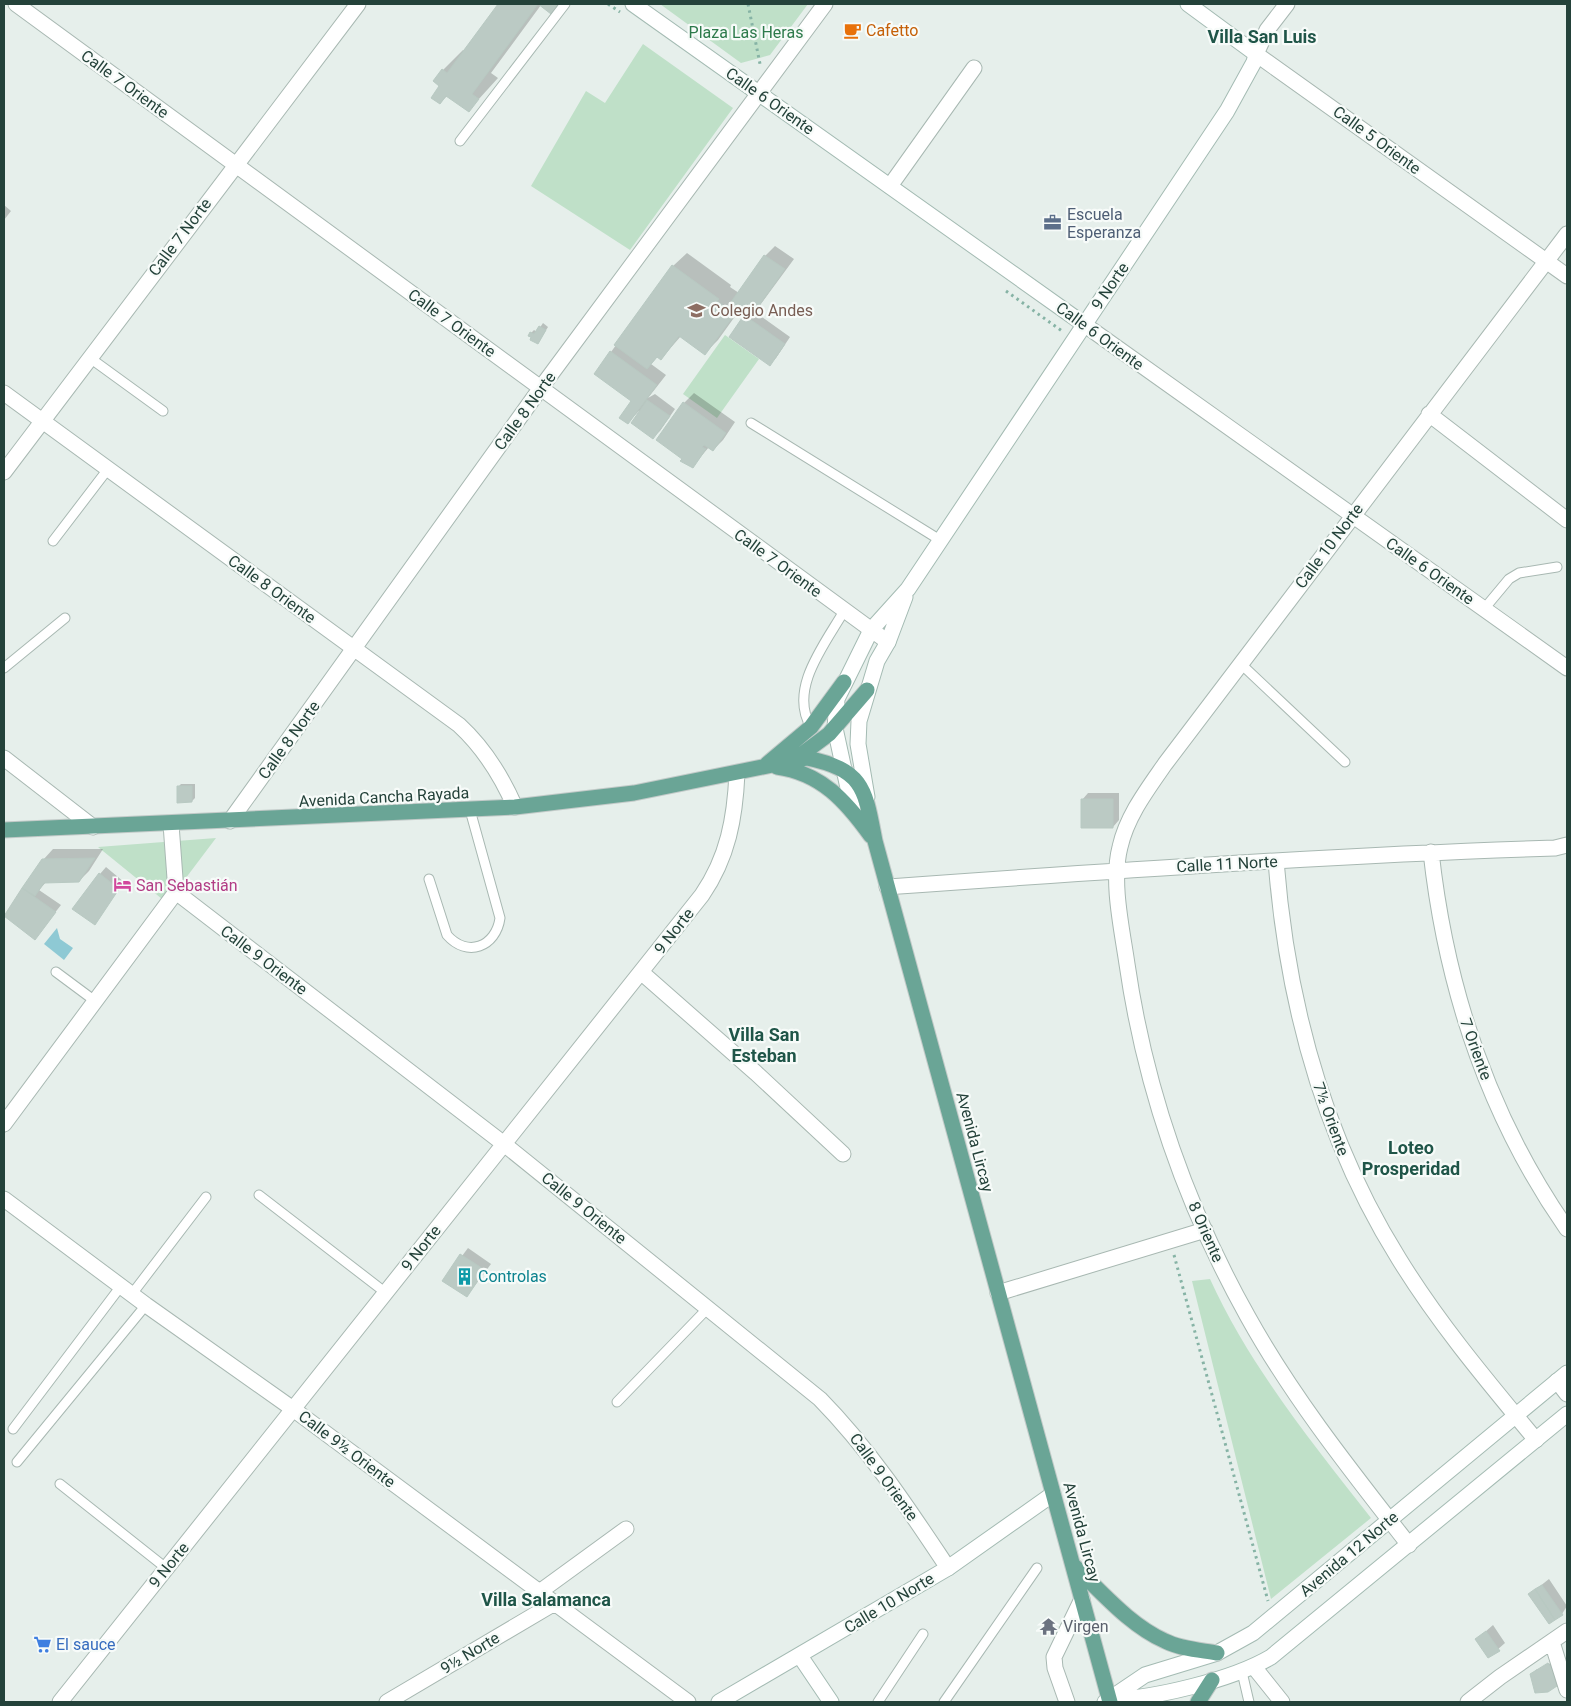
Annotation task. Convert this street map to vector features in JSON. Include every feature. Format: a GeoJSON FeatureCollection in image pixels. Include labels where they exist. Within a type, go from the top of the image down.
{"type":"FeatureCollection","features":[{"type":"Feature","properties":{"kind":"main road"},"geometry":{"type":"LineString","coordinates":[[763,767],[811,727],[844,682]]}},
{"type":"Feature","properties":{"kind":"main road"},"geometry":{"type":"LineString","coordinates":[[792,760],[835,728],[867,690]]}},
{"type":"Feature","properties":{"kind":"main road","name":"Avenida Cancha Rayada"},"geometry":{"type":"LineString","coordinates":[[4,830],[171,824],[515,807],[634,793],[807,758],[826,762],[842,769],[862,788],[867,798]]}},
{"type":"Feature","properties":{"kind":"main road","name":"Avenida Cancha Rayada"},"geometry":{"type":"LineString","coordinates":[[763,767],[777,766],[806,773],[822,782],[853,811],[874,841]]}},
{"type":"Feature","properties":{"kind":"main road","name":"Avenida Lircay"},"geometry":{"type":"LineString","coordinates":[[867,798],[874,841],[1073,1564],[1108,1701]]}},
{"type":"Feature","properties":{"kind":"main road"},"geometry":{"type":"LineString","coordinates":[[1073,1564],[1122,1611],[1147,1631],[1165,1641],[1186,1648],[1217,1653]]}},
{"type":"Feature","properties":{"kind":"main road"},"geometry":{"type":"LineString","coordinates":[[1198,1702],[1212,1680]]}},
{"type":"Feature","properties":{"kind":"street","name":"Calle 7 Oriente"},"geometry":{"type":"LineString","coordinates":[[16,4],[888,642]]}},
{"type":"Feature","properties":{"kind":"street","name":"Calle 6 Oriente"},"geometry":{"type":"LineString","coordinates":[[633,4],[1567,668]]}},
{"type":"Feature","properties":{"kind":"street","name":"Calle 8 Norte"},"geometry":{"type":"LineString","coordinates":[[230,821],[540,389],[825,4]]}},
{"type":"Feature","properties":{"kind":"street","name":"Calle 5 Oriente"},"geometry":{"type":"LineString","coordinates":[[1188,4],[1567,276]]}},
{"type":"Feature","properties":{"kind":"street","name":"9 Norte"},"geometry":{"type":"LineString","coordinates":[[844,682],[872,630],[908,589],[1227,111],[1243,85],[1267,30],[1287,4]]}},
{"type":"Feature","properties":{"kind":"street","name":"Calle 7 Norte"},"geometry":{"type":"LineString","coordinates":[[4,472],[355,5]]}},
{"type":"Feature","properties":{"kind":"street"},"geometry":{"type":"LineString","coordinates":[[890,186],[974,68]]}},
{"type":"Feature","properties":{"kind":"street","name":"Calle 10 Norte"},"geometry":{"type":"LineString","coordinates":[[1117,870],[1122,839],[1136,809],[1165,764],[1567,234]]}},
{"type":"Feature","properties":{"kind":"street","name":"Calle 8 Oriente"},"geometry":{"type":"LineString","coordinates":[[4,393],[472,737],[493,764],[515,807]]}},
{"type":"Feature","properties":{"kind":"street"},"geometry":{"type":"LineString","coordinates":[[1429,414],[1567,520]]}},
{"type":"Feature","properties":{"kind":"street","name":"9 Norte"},"geometry":{"type":"LineString","coordinates":[[867,690],[908,589]]}},
{"type":"Feature","properties":{"kind":"street"},"geometry":{"type":"LineString","coordinates":[[844,682],[837,699],[835,728],[842,769],[853,811]]}},
{"type":"Feature","properties":{"kind":"street","name":"Avenida Lircay"},"geometry":{"type":"LineString","coordinates":[[867,690],[859,721],[858,744],[867,798]]}},
{"type":"Feature","properties":{"kind":"street"},"geometry":{"type":"LineString","coordinates":[[4,758],[93,827]]}},
{"type":"Feature","properties":{"kind":"street","name":"9 Norte"},"geometry":{"type":"LineString","coordinates":[[60,1702],[702,895],[720,866],[732,825],[737,773]]}},
{"type":"Feature","properties":{"kind":"street"},"geometry":{"type":"LineString","coordinates":[[4,1124],[176,892],[171,824]]}},
{"type":"Feature","properties":{"kind":"street","name":"Calle 11 Norte"},"geometry":{"type":"LineString","coordinates":[[887,887],[1117,870],[1431,852],[1555,848],[1567,845]]}},
{"type":"Feature","properties":{"kind":"street","name":"7 Oriente"},"geometry":{"type":"LineString","coordinates":[[1431,852],[1441,930],[1457,995],[1471,1040],[1486,1078],[1521,1152],[1567,1229]]}},
{"type":"Feature","properties":{"kind":"street","name":"7½ Oriente"},"geometry":{"type":"LineString","coordinates":[[1276,861],[1282,924],[1295,1000],[1317,1084],[1343,1153],[1380,1227],[1423,1297],[1536,1440]]}},
{"type":"Feature","properties":{"kind":"street","name":"8 Oriente"},"geometry":{"type":"LineString","coordinates":[[1117,870],[1129,978],[1145,1056],[1170,1141],[1204,1230],[1235,1292],[1273,1358],[1409,1545]]}},
{"type":"Feature","properties":{"kind":"street","name":"Calle 9 Oriente"},"geometry":{"type":"LineString","coordinates":[[176,892],[504,1144],[794,1377],[843,1423],[880,1467],[948,1568]]}},
{"type":"Feature","properties":{"kind":"street"},"geometry":{"type":"LineString","coordinates":[[641,972],[749,1067],[843,1154]]}},
{"type":"Feature","properties":{"kind":"street","name":"Calle 9½ Oriente"},"geometry":{"type":"LineString","coordinates":[[4,1199],[146,1305],[293,1409],[553,1604],[688,1702]]}},
{"type":"Feature","properties":{"kind":"street"},"geometry":{"type":"LineString","coordinates":[[998,1293],[1204,1230]]}},
{"type":"Feature","properties":{"kind":"street"},"geometry":{"type":"LineString","coordinates":[[1562,1377],[1567,1394]]}},
{"type":"Feature","properties":{"kind":"street","name":"Avenida 12 Norte"},"geometry":{"type":"LineString","coordinates":[[1108,1701],[1145,1675],[1217,1653],[1241,1640],[1273,1618],[1562,1377]]}},
{"type":"Feature","properties":{"kind":"street","name":"Avenida 12 Norte"},"geometry":{"type":"LineString","coordinates":[[1108,1701],[1134,1699],[1248,1670],[1284,1648],[1567,1414]]}},
{"type":"Feature","properties":{"kind":"street","name":"Calle 10 Norte"},"geometry":{"type":"LineString","coordinates":[[719,1702],[948,1568],[1053,1494]]}},
{"type":"Feature","properties":{"kind":"street"},"geometry":{"type":"LineString","coordinates":[[538,1592],[626,1529]]}},
{"type":"Feature","properties":{"kind":"street","name":"Avenida Lircay"},"geometry":{"type":"LineString","coordinates":[[1067,1702],[1055,1668],[1055,1652],[1082,1599]]}},
{"type":"Feature","properties":{"kind":"street","name":"9½ Norte"},"geometry":{"type":"LineString","coordinates":[[387,1702],[553,1604]]}},
{"type":"Feature","properties":{"kind":"street"},"geometry":{"type":"LineString","coordinates":[[1476,1700],[1500,1677],[1567,1631]]}},
{"type":"Feature","properties":{"kind":"street"},"geometry":{"type":"LineString","coordinates":[[1552,1642],[1567,1690]]}},
{"type":"Feature","properties":{"kind":"street"},"geometry":{"type":"LineString","coordinates":[[800,1656],[831,1702]]}},
{"type":"Feature","properties":{"kind":"street"},"geometry":{"type":"LineString","coordinates":[[1248,1670],[1282,1702]]}},
{"type":"Feature","properties":{"kind":"lane"},"geometry":{"type":"LineString","coordinates":[[460,141],[564,4]]}},
{"type":"Feature","properties":{"kind":"lane"},"geometry":{"type":"LineString","coordinates":[[90,358],[163,410]]}},
{"type":"Feature","properties":{"kind":"lane"},"geometry":{"type":"LineString","coordinates":[[751,423],[940,540]]}},
{"type":"Feature","properties":{"kind":"lane"},"geometry":{"type":"LineString","coordinates":[[52,541],[108,469]]}},
{"type":"Feature","properties":{"kind":"lane"},"geometry":{"type":"LineString","coordinates":[[1484,609],[1509,579],[1519,572],[1557,567]]}},
{"type":"Feature","properties":{"kind":"lane"},"geometry":{"type":"LineString","coordinates":[[811,727],[804,716],[804,686],[820,652],[844,611]]}},
{"type":"Feature","properties":{"kind":"lane"},"geometry":{"type":"LineString","coordinates":[[4,668],[65,618]]}},
{"type":"Feature","properties":{"kind":"lane"},"geometry":{"type":"LineString","coordinates":[[1240,664],[1345,762]]}},
{"type":"Feature","properties":{"kind":"lane"},"geometry":{"type":"LineString","coordinates":[[429,879],[447,935],[453,942],[470,946],[481,946],[491,941],[499,930],[500,918],[470,810]]}},
{"type":"Feature","properties":{"kind":"lane"},"geometry":{"type":"LineString","coordinates":[[56,972],[96,1000]]}},
{"type":"Feature","properties":{"kind":"lane"},"geometry":{"type":"LineString","coordinates":[[259,1195],[386,1293]]}},
{"type":"Feature","properties":{"kind":"lane"},"geometry":{"type":"LineString","coordinates":[[13,1429],[206,1197]]}},
{"type":"Feature","properties":{"kind":"lane"},"geometry":{"type":"LineString","coordinates":[[17,1462],[146,1305]]}},
{"type":"Feature","properties":{"kind":"lane"},"geometry":{"type":"LineString","coordinates":[[617,1402],[708,1308]]}},
{"type":"Feature","properties":{"kind":"lane"},"geometry":{"type":"LineString","coordinates":[[60,1484],[166,1568]]}},
{"type":"Feature","properties":{"kind":"lane"},"geometry":{"type":"LineString","coordinates":[[944,1702],[1037,1568]]}},
{"type":"Feature","properties":{"kind":"lane"},"geometry":{"type":"LineString","coordinates":[[878,1702],[923,1634]]}},
{"type":"Feature","properties":{"kind":"lane"},"geometry":{"type":"LineString","coordinates":[[1248,1670],[1249,1702]]}},
{"type":"Feature","properties":{"kind":"path"},"geometry":{"type":"LineString","coordinates":[[748,4],[760,57],[760,66]]}},
{"type":"Feature","properties":{"kind":"path"},"geometry":{"type":"LineString","coordinates":[[1171,1241],[1273,1618]]}},
{"type":"Feature","properties":{"kind":"green space","name":"Plaza Las Heras"},"geometry":{"type":"Polygon","coordinates":[[[660,4],[808,4],[770,55],[741,63],[660,4]]]}},
{"type":"Feature","properties":{"kind":"green space"},"geometry":{"type":"Polygon","coordinates":[[[643,44],[733,108],[630,250],[531,186],[586,91],[605,103],[643,44]]]}},
{"type":"Feature","properties":{"kind":"green space"},"geometry":{"type":"Polygon","coordinates":[[[725,335],[759,359],[717,418],[683,394],[725,335]]]}},
{"type":"Feature","properties":{"kind":"green space"},"geometry":{"type":"Polygon","coordinates":[[[216,838],[167,903],[98,847],[216,838]]]}},
{"type":"Feature","properties":{"kind":"green space"},"geometry":{"type":"Polygon","coordinates":[[[1210,1279],[1243,1342],[1283,1403],[1371,1518],[1271,1599],[1192,1281],[1210,1279]]]}},
{"type":"Feature","properties":{"kind":"water"},"geometry":{"type":"Polygon","coordinates":[[[57,928],[60,939],[73,948],[64,960],[44,944],[57,928]]]}},
{"type":"Feature","properties":{"kind":"building"},"geometry":{"type":"Polygon","coordinates":[[[498,4],[538,4],[472,94],[479,99],[469,112],[446,96],[440,104],[431,98],[439,86],[433,81],[442,69],[447,73],[498,4]]]}},
{"type":"Feature","properties":{"kind":"building"},"geometry":{"type":"Polygon","coordinates":[[[538,4],[559,4],[551,14],[538,4]]]}},
{"type":"Feature","properties":{"kind":"building"},"geometry":{"type":"Polygon","coordinates":[[[764,255],[785,269],[751,317],[731,302],[764,255]]]}},
{"type":"Feature","properties":{"kind":"building"},"geometry":{"type":"Polygon","coordinates":[[[672,265],[719,299],[717,301],[735,314],[705,355],[679,336],[661,360],[657,357],[647,369],[614,345],[672,265]]]}},
{"type":"Feature","properties":{"kind":"building"},"geometry":{"type":"Polygon","coordinates":[[[744,315],[785,344],[770,366],[729,337],[744,315]]]}},
{"type":"Feature","properties":{"kind":"building"},"geometry":{"type":"Polygon","coordinates":[[[539,326],[546,330],[538,344],[530,340],[531,337],[528,336],[530,332],[534,334],[539,326]]]}},
{"type":"Feature","properties":{"kind":"building"},"geometry":{"type":"Polygon","coordinates":[[[610,351],[657,385],[628,424],[619,418],[631,401],[594,374],[610,351]]]}},
{"type":"Feature","properties":{"kind":"building"},"geometry":{"type":"Polygon","coordinates":[[[647,400],[670,416],[653,439],[631,423],[647,400]]]}},
{"type":"Feature","properties":{"kind":"building"},"geometry":{"type":"Polygon","coordinates":[[[683,402],[726,433],[713,451],[704,445],[702,447],[706,449],[693,468],[680,461],[682,459],[656,440],[683,402]]]}},
{"type":"Feature","properties":{"kind":"building"},"geometry":{"type":"Polygon","coordinates":[[[177,786],[192,786],[192,802],[177,803],[177,786]]]}},
{"type":"Feature","properties":{"kind":"building"},"geometry":{"type":"Polygon","coordinates":[[[1081,799],[1113,799],[1113,828],[1081,828],[1081,799]]]}},
{"type":"Feature","properties":{"kind":"building"},"geometry":{"type":"Polygon","coordinates":[[[95,858],[79,882],[44,883],[35,896],[22,888],[42,859],[95,858]]]}},
{"type":"Feature","properties":{"kind":"building"},"geometry":{"type":"Polygon","coordinates":[[[99,873],[119,889],[95,925],[72,909],[99,873]]]}},
{"type":"Feature","properties":{"kind":"building"},"geometry":{"type":"Polygon","coordinates":[[[22,888],[56,912],[35,940],[4,916],[22,888]]]}},
{"type":"Feature","properties":{"kind":"building","name":"Controlas"},"geometry":{"type":"Polygon","coordinates":[[[460,1254],[485,1270],[467,1297],[442,1281],[460,1254]]]}},
{"type":"Feature","properties":{"kind":"building"},"geometry":{"type":"Polygon","coordinates":[[[1542,1585],[1563,1615],[1555,1620],[1535,1589],[1542,1585]]]}},
{"type":"Feature","properties":{"kind":"building"},"geometry":{"type":"Polygon","coordinates":[[[1535,1589],[1555,1620],[1549,1624],[1528,1594],[1535,1589]]]}},
{"type":"Feature","properties":{"kind":"building"},"geometry":{"type":"Polygon","coordinates":[[[1486,1631],[1500,1651],[1488,1658],[1475,1639],[1486,1631]]]}},
{"type":"Feature","properties":{"kind":"building"},"geometry":{"type":"Polygon","coordinates":[[[1548,1663],[1553,1670],[1557,1686],[1548,1692],[1535,1693],[1530,1674],[1548,1663]]]}},
{"type":"Feature","properties":{"kind":"place","name":"Cafetto"},"geometry":{"type":"Point","coordinates":[852,30]}},
{"type":"Feature","properties":{"kind":"place","name":"Escuela Esperanza"},"geometry":{"type":"Point","coordinates":[1053,223]}},
{"type":"Feature","properties":{"kind":"place","name":"Colegio Andes"},"geometry":{"type":"Point","coordinates":[696,310]}},
{"type":"Feature","properties":{"kind":"place","name":"San Sebastián"},"geometry":{"type":"Point","coordinates":[122,885]}},
{"type":"Feature","properties":{"kind":"place","name":"Controlas"},"geometry":{"type":"Point","coordinates":[464,1276]}},
{"type":"Feature","properties":{"kind":"place","name":"Virgen"},"geometry":{"type":"Point","coordinates":[1049,1626]}},
{"type":"Feature","properties":{"kind":"place","name":"El sauce"},"geometry":{"type":"Point","coordinates":[42,1644]}},
{"type":"Feature","properties":{"kind":"district","name":"Villa San Luis"},"geometry":{"type":"Point","coordinates":[1262,36]}},
{"type":"Feature","properties":{"kind":"district","name":"Villa San Esteban"},"geometry":{"type":"Point","coordinates":[764,1044]}},
{"type":"Feature","properties":{"kind":"district","name":"Loteo Prosperidad"},"geometry":{"type":"Point","coordinates":[1411,1157]}},
{"type":"Feature","properties":{"kind":"district","name":"Villa Salamanca"},"geometry":{"type":"Point","coordinates":[546,1599]}}]}
